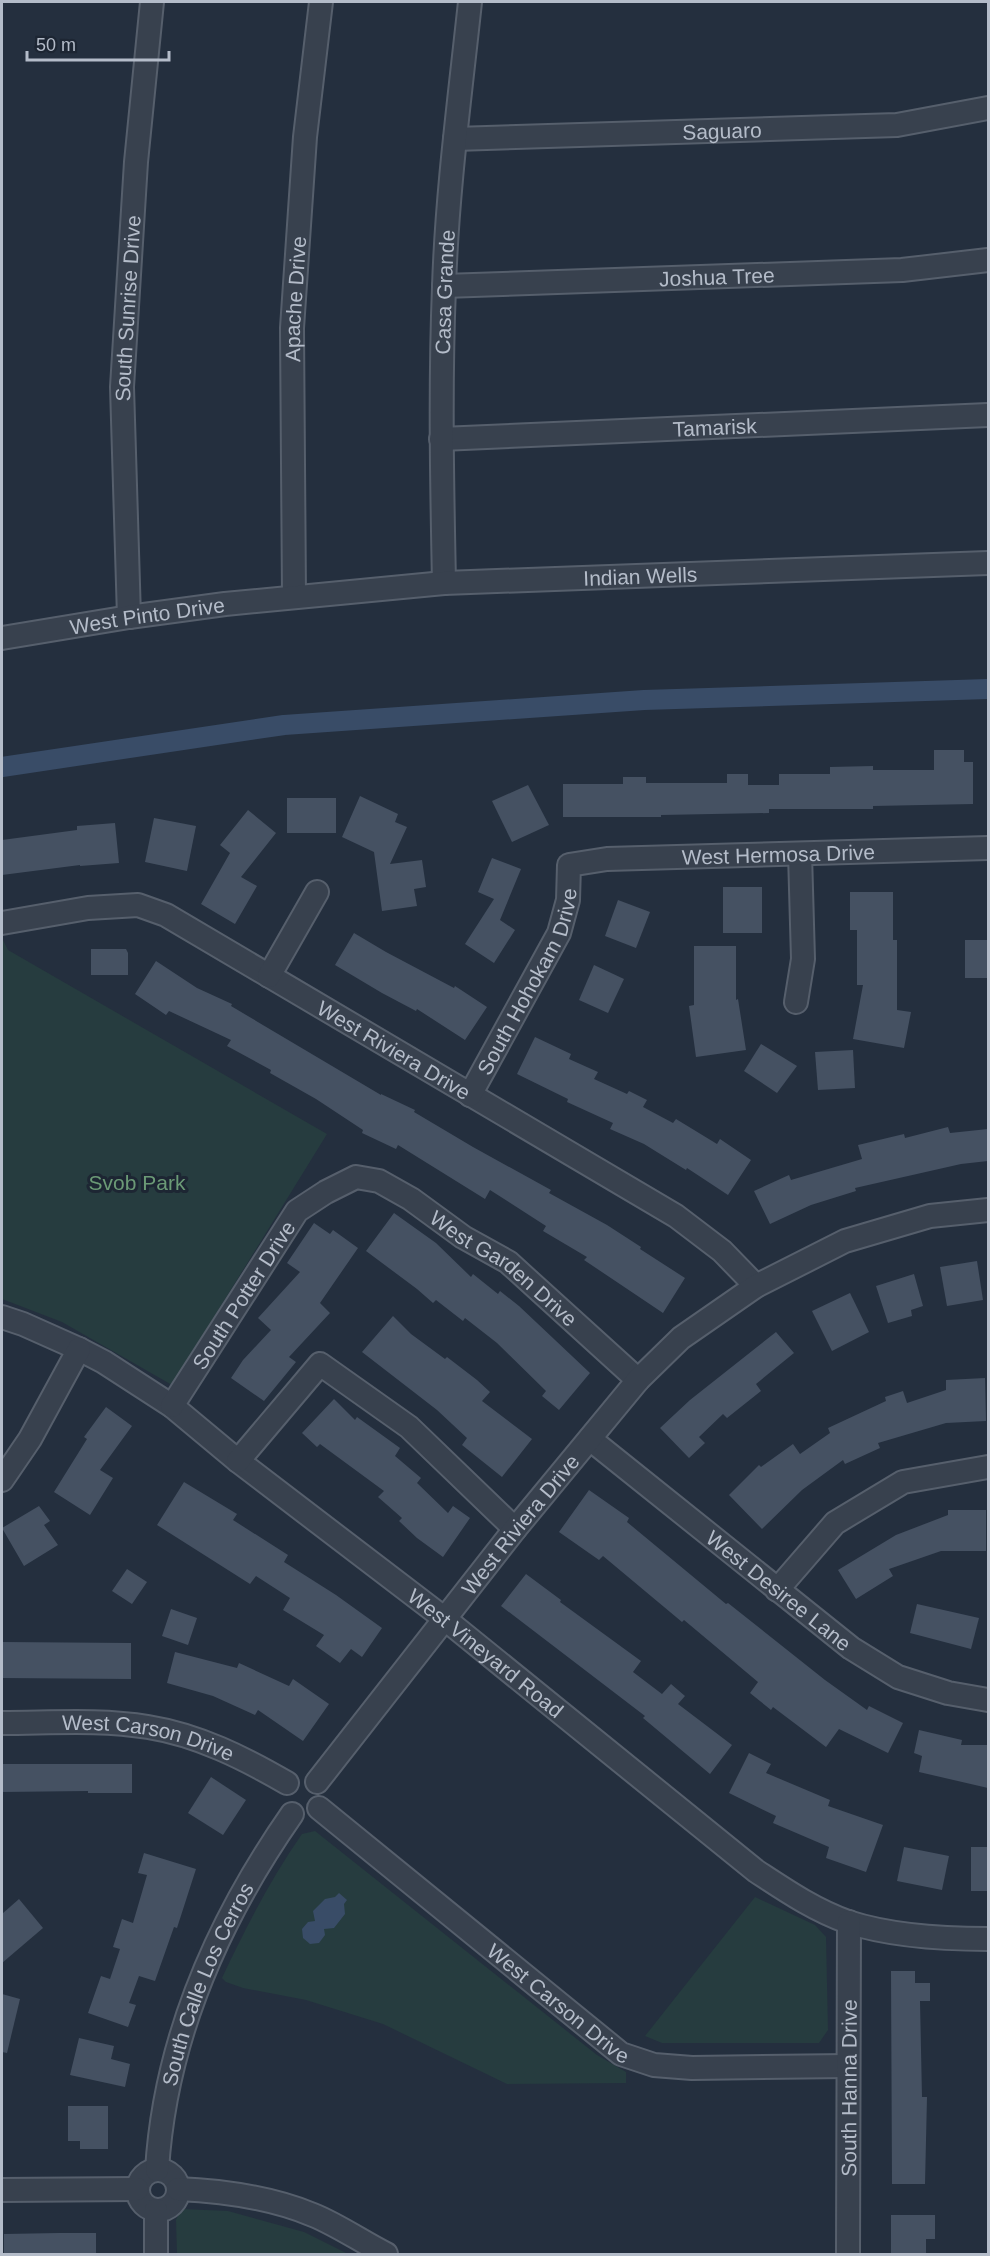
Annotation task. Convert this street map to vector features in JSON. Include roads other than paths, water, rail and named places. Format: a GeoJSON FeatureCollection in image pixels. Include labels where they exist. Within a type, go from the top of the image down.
{"type":"FeatureCollection","features":[{"type":"Feature","properties":{"kind":"street","name":"South Sunrise Drive"},"geometry":{"type":"LineString","coordinates":[[129,617],[122,387],[136,162],[152,2]]}},
{"type":"Feature","properties":{"kind":"street","name":"Apache Drive"},"geometry":{"type":"LineString","coordinates":[[294,597],[292,328],[305,137],[321,2]]}},
{"type":"Feature","properties":{"kind":"street","name":"Casa Grande"},"geometry":{"type":"LineString","coordinates":[[444,583],[441,439],[444,286],[455,139],[470,2]]}},
{"type":"Feature","properties":{"kind":"street","name":"Saguaro"},"geometry":{"type":"LineString","coordinates":[[455,139],[897,125],[988,108]]}},
{"type":"Feature","properties":{"kind":"street","name":"Joshua Tree"},"geometry":{"type":"LineString","coordinates":[[444,286],[902,270],[988,260]]}},
{"type":"Feature","properties":{"kind":"street","name":"Tamarisk"},"geometry":{"type":"LineString","coordinates":[[441,439],[988,415]]}},
{"type":"Feature","properties":{"kind":"street","name":"Indian Wells"},"geometry":{"type":"LineString","coordinates":[[294,597],[444,583],[988,563]]}},
{"type":"Feature","properties":{"kind":"street","name":"West Pinto Drive"},"geometry":{"type":"LineString","coordinates":[[2,638],[129,617],[294,597]]}},
{"type":"Feature","properties":{"kind":"street","name":"West Hermosa Drive"},"geometry":{"type":"LineString","coordinates":[[569,865],[608,859],[988,848]]}},
{"type":"Feature","properties":{"kind":"street"},"geometry":{"type":"LineString","coordinates":[[796,1002],[803,959],[800,854]]}},
{"type":"Feature","properties":{"kind":"street","name":"South Hohokam Drive"},"geometry":{"type":"LineString","coordinates":[[470,1095],[559,933],[568,900],[569,865]]}},
{"type":"Feature","properties":{"kind":"street"},"geometry":{"type":"LineString","coordinates":[[269,976],[317,892]]}},
{"type":"Feature","properties":{"kind":"street","name":"West Riviera Drive"},"geometry":{"type":"LineString","coordinates":[[2,923],[88,908],[138,905],[166,915],[676,1216],[722,1251],[756,1286]]}},
{"type":"Feature","properties":{"kind":"street","name":"West Garden Drive"},"geometry":{"type":"LineString","coordinates":[[356,1177],[378,1181],[411,1199],[463,1237],[508,1262],[638,1380]]}},
{"type":"Feature","properties":{"kind":"street","name":"South Potter Drive"},"geometry":{"type":"LineString","coordinates":[[172,1406],[297,1211],[356,1177]]}},
{"type":"Feature","properties":{"kind":"street","name":"West Riviera Drive"},"geometry":{"type":"LineString","coordinates":[[445,1618],[515,1528],[638,1380],[681,1338],[756,1286],[845,1242],[930,1216],[988,1210]]}},
{"type":"Feature","properties":{"kind":"street","name":"West Vineyard Road"},"geometry":{"type":"LineString","coordinates":[[2,1317],[79,1348],[172,1406],[238,1461],[445,1618],[756,1871],[806,1903],[849,1922],[907,1935],[988,1939]]}},
{"type":"Feature","properties":{"kind":"street"},"geometry":{"type":"LineString","coordinates":[[2,1480],[30,1438],[79,1348]]}},
{"type":"Feature","properties":{"kind":"street"},"geometry":{"type":"LineString","coordinates":[[238,1461],[320,1364],[409,1427],[515,1528]]}},
{"type":"Feature","properties":{"kind":"street","name":"West Desiree Lane"},"geometry":{"type":"LineString","coordinates":[[590,1439],[851,1648],[898,1677],[948,1693],[988,1700]]}},
{"type":"Feature","properties":{"kind":"street"},"geometry":{"type":"LineString","coordinates":[[777,1590],[835,1523],[903,1482],[988,1467]]}},
{"type":"Feature","properties":{"kind":"street"},"geometry":{"type":"LineString","coordinates":[[317,1782],[445,1618]]}},
{"type":"Feature","properties":{"kind":"street","name":"West Carson Drive"},"geometry":{"type":"LineString","coordinates":[[2,1723],[98,1722],[149,1727],[216,1747],[244,1759],[287,1783]]}},
{"type":"Feature","properties":{"kind":"street"},"geometry":{"type":"LineString","coordinates":[[302,1776],[317,1782],[323,1795],[319,1808],[307,1816],[292,1814],[287,1809],[282,1796],[287,1783],[302,1776]]}},
{"type":"Feature","properties":{"kind":"street","name":"West Carson Drive"},"geometry":{"type":"LineString","coordinates":[[319,1808],[621,2054],[654,2066],[692,2068],[848,2066]]}},
{"type":"Feature","properties":{"kind":"street","name":"South Calle Los Cerros"},"geometry":{"type":"LineString","coordinates":[[157,2170],[161,2129],[172,2069],[194,1992],[227,1919],[292,1814]]}},
{"type":"Feature","properties":{"kind":"street","name":"South Hanna Drive"},"geometry":{"type":"LineString","coordinates":[[848,2254],[849,1922]]}},
{"type":"Feature","properties":{"kind":"street"},"geometry":{"type":"LineString","coordinates":[[157,2170],[171,2175],[178,2190],[178,2195],[172,2205],[162,2210],[145,2206],[137,2190],[145,2174],[157,2170]]}},
{"type":"Feature","properties":{"kind":"street"},"geometry":{"type":"LineString","coordinates":[[2,2190],[137,2190]]}},
{"type":"Feature","properties":{"kind":"street"},"geometry":{"type":"LineString","coordinates":[[178,2190],[243,2194],[282,2203],[315,2216],[386,2254]]}},
{"type":"Feature","properties":{"kind":"street"},"geometry":{"type":"LineString","coordinates":[[156,2210],[156,2254]]}},
{"type":"Feature","properties":{"kind":"water"},"geometry":{"type":"Polygon","coordinates":[[[339,1893],[347,1900],[344,1904],[345,1914],[334,1928],[324,1929],[325,1935],[319,1943],[310,1944],[303,1938],[302,1929],[308,1922],[315,1921],[313,1911],[325,1899],[335,1897],[339,1893]]]}},
{"type":"Feature","properties":{"kind":"waterway"},"geometry":{"type":"LineString","coordinates":[[2,767],[284,725],[644,700],[988,689]]}},
{"type":"Feature","properties":{"kind":"park label","name":"Svob Park"},"geometry":{"type":"Point","coordinates":[137,1182]}}]}
